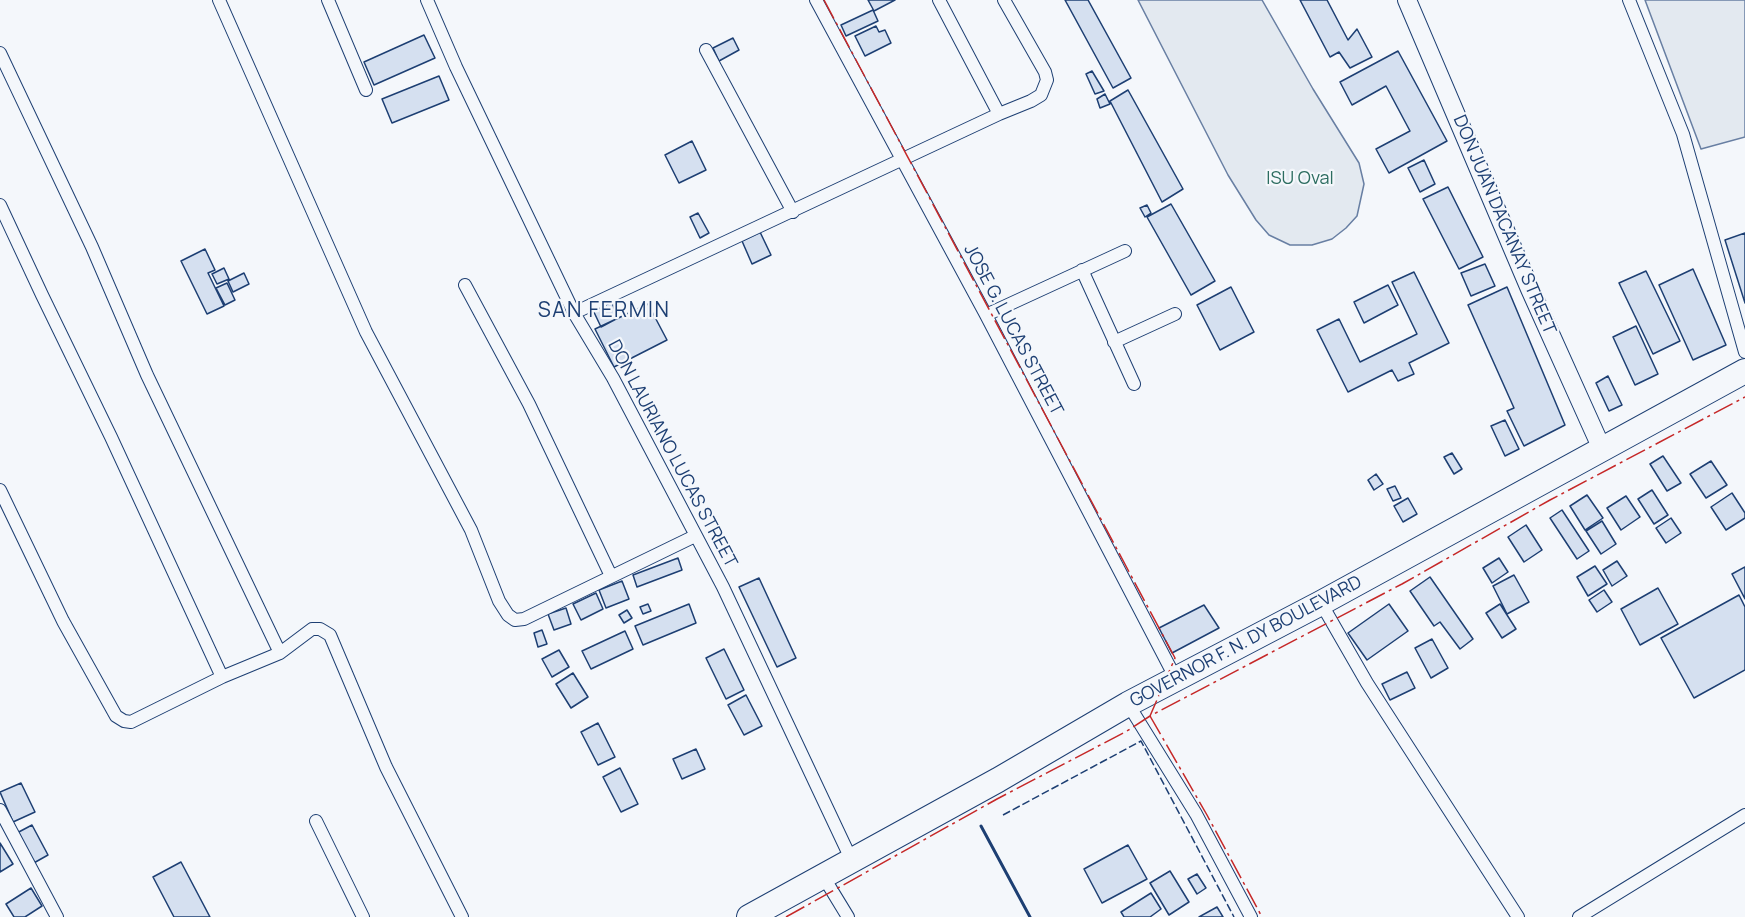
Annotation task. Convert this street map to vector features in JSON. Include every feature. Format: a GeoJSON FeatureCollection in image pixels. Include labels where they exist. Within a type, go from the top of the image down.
{"type":"FeatureCollection","features":[{"type":"Feature","properties":{"kind":"highway","name":"GOVERNOR F. N. DY BOULEVARD"},"geometry":{"type":"LineString","coordinates":[[749,917],[998,780],[1128,704],[1321,603],[1745,371]]}},
{"type":"Feature","properties":{"kind":"street"},"geometry":{"type":"LineString","coordinates":[[219,0],[366,332],[471,530],[499,601],[508,615],[515,620],[524,619],[694,536]]}},
{"type":"Feature","properties":{"kind":"street"},"geometry":{"type":"LineString","coordinates":[[328,0],[366,90]]}},
{"type":"Feature","properties":{"kind":"street","name":"DON LAURIANO LUCAS STREET"},"geometry":{"type":"LineString","coordinates":[[427,0],[456,67],[574,313],[614,378],[694,536],[723,587],[852,861]]}},
{"type":"Feature","properties":{"kind":"street","name":"JOSE G. LUCAS STREET"},"geometry":{"type":"LineString","coordinates":[[816,0],[986,315],[1176,679]]}},
{"type":"Feature","properties":{"kind":"street"},"geometry":{"type":"LineString","coordinates":[[939,0],[999,114]]}},
{"type":"Feature","properties":{"kind":"street"},"geometry":{"type":"LineString","coordinates":[[574,313],[1041,95],[1047,80],[1045,72],[1004,0]]}},
{"type":"Feature","properties":{"kind":"street","name":"DON JUAN DACANAY STREET"},"geometry":{"type":"LineString","coordinates":[[1407,0],[1530,289],[1602,449]]}},
{"type":"Feature","properties":{"kind":"street"},"geometry":{"type":"LineString","coordinates":[[1629,0],[1676,114],[1745,352]]}},
{"type":"Feature","properties":{"kind":"street"},"geometry":{"type":"LineString","coordinates":[[706,50],[793,212]]}},
{"type":"Feature","properties":{"kind":"street"},"geometry":{"type":"LineString","coordinates":[[0,53],[92,247],[147,375],[280,653]]}},
{"type":"Feature","properties":{"kind":"street"},"geometry":{"type":"LineString","coordinates":[[0,205],[222,677]]}},
{"type":"Feature","properties":{"kind":"street"},"geometry":{"type":"LineString","coordinates":[[986,315],[1125,251]]}},
{"type":"Feature","properties":{"kind":"street"},"geometry":{"type":"LineString","coordinates":[[1082,270],[1134,384]]}},
{"type":"Feature","properties":{"kind":"street"},"geometry":{"type":"LineString","coordinates":[[465,285],[529,404],[610,576]]}},
{"type":"Feature","properties":{"kind":"street"},"geometry":{"type":"LineString","coordinates":[[1114,342],[1175,314]]}},
{"type":"Feature","properties":{"kind":"street"},"geometry":{"type":"LineString","coordinates":[[0,490],[63,621],[116,716],[124,721],[131,722],[222,677],[280,653],[312,629],[320,629],[330,634],[386,767],[462,917]]}},
{"type":"Feature","properties":{"kind":"street"},"geometry":{"type":"LineString","coordinates":[[1321,603],[1385,712],[1518,917]]}},
{"type":"Feature","properties":{"kind":"street"},"geometry":{"type":"LineString","coordinates":[[1128,704],[1196,814],[1251,917]]}},
{"type":"Feature","properties":{"kind":"street"},"geometry":{"type":"LineString","coordinates":[[0,810],[57,917]]}},
{"type":"Feature","properties":{"kind":"street"},"geometry":{"type":"LineString","coordinates":[[1579,917],[1745,815]]}},
{"type":"Feature","properties":{"kind":"street"},"geometry":{"type":"LineString","coordinates":[[316,821],[363,917]]}},
{"type":"Feature","properties":{"kind":"street"},"geometry":{"type":"LineString","coordinates":[[823,876],[848,917]]}},
{"type":"Feature","properties":{"kind":"green space","name":"ISU Oval"},"geometry":{"type":"Polygon","coordinates":[[[1138,0],[1262,0],[1359,163],[1364,184],[1357,216],[1346,228],[1332,239],[1312,245],[1290,245],[1269,235],[1256,220],[1228,175],[1138,0]]]}},
{"type":"Feature","properties":{"kind":"green space"},"geometry":{"type":"Polygon","coordinates":[[[1645,0],[1745,0],[1745,137],[1701,149],[1645,0]]]}},
{"type":"Feature","properties":{"kind":"building"},"geometry":{"type":"Polygon","coordinates":[[[868,0],[895,0],[874,11],[868,0]]]}},
{"type":"Feature","properties":{"kind":"building"},"geometry":{"type":"Polygon","coordinates":[[[1065,0],[1088,0],[1131,78],[1113,88],[1065,0]]]}},
{"type":"Feature","properties":{"kind":"building"},"geometry":{"type":"Polygon","coordinates":[[[1300,0],[1327,0],[1348,40],[1357,29],[1372,57],[1350,68],[1339,52],[1330,57],[1300,0]]]}},
{"type":"Feature","properties":{"kind":"building"},"geometry":{"type":"Polygon","coordinates":[[[873,10],[878,21],[846,36],[841,25],[873,10]]]}},
{"type":"Feature","properties":{"kind":"building"},"geometry":{"type":"Polygon","coordinates":[[[876,26],[879,32],[885,30],[891,43],[865,56],[855,36],[876,26]]]}},
{"type":"Feature","properties":{"kind":"building"},"geometry":{"type":"Polygon","coordinates":[[[424,35],[435,58],[374,85],[364,62],[424,35]]]}},
{"type":"Feature","properties":{"kind":"building"},"geometry":{"type":"Polygon","coordinates":[[[733,38],[739,50],[719,61],[713,48],[733,38]]]}},
{"type":"Feature","properties":{"kind":"building"},"geometry":{"type":"Polygon","coordinates":[[[1398,51],[1447,141],[1389,173],[1376,149],[1410,131],[1386,86],[1352,105],[1340,82],[1398,51]]]}},
{"type":"Feature","properties":{"kind":"building"},"geometry":{"type":"Polygon","coordinates":[[[1092,71],[1104,91],[1095,94],[1086,74],[1092,71]]]}},
{"type":"Feature","properties":{"kind":"building"},"geometry":{"type":"Polygon","coordinates":[[[439,76],[449,100],[392,123],[382,99],[439,76]]]}},
{"type":"Feature","properties":{"kind":"building"},"geometry":{"type":"Polygon","coordinates":[[[1128,90],[1183,189],[1162,202],[1110,101],[1128,90]]]}},
{"type":"Feature","properties":{"kind":"building"},"geometry":{"type":"Polygon","coordinates":[[[1105,94],[1110,104],[1100,108],[1097,99],[1105,94]]]}},
{"type":"Feature","properties":{"kind":"building"},"geometry":{"type":"Polygon","coordinates":[[[692,141],[706,170],[679,183],[665,155],[692,141]]]}},
{"type":"Feature","properties":{"kind":"building"},"geometry":{"type":"Polygon","coordinates":[[[1424,160],[1435,184],[1420,192],[1408,168],[1424,160]]]}},
{"type":"Feature","properties":{"kind":"building"},"geometry":{"type":"Polygon","coordinates":[[[1448,187],[1483,257],[1459,269],[1423,199],[1448,187]]]}},
{"type":"Feature","properties":{"kind":"building"},"geometry":{"type":"Polygon","coordinates":[[[1171,204],[1215,281],[1191,295],[1147,217],[1171,204]]]}},
{"type":"Feature","properties":{"kind":"building"},"geometry":{"type":"Polygon","coordinates":[[[1147,205],[1151,213],[1145,217],[1140,208],[1147,205]]]}},
{"type":"Feature","properties":{"kind":"building"},"geometry":{"type":"Polygon","coordinates":[[[698,213],[709,233],[700,238],[690,217],[698,213]]]}},
{"type":"Feature","properties":{"kind":"building"},"geometry":{"type":"Polygon","coordinates":[[[760,232],[771,255],[752,264],[742,241],[760,232]]]}},
{"type":"Feature","properties":{"kind":"building"},"geometry":{"type":"Polygon","coordinates":[[[1745,233],[1745,303],[1725,240],[1745,233]]]}},
{"type":"Feature","properties":{"kind":"building"},"geometry":{"type":"Polygon","coordinates":[[[205,249],[215,270],[208,273],[224,306],[207,314],[181,261],[205,249]]]}},
{"type":"Feature","properties":{"kind":"building"},"geometry":{"type":"Polygon","coordinates":[[[1485,264],[1495,286],[1471,296],[1461,273],[1485,264]]]}},
{"type":"Feature","properties":{"kind":"building"},"geometry":{"type":"Polygon","coordinates":[[[224,268],[229,279],[217,284],[212,274],[224,268]]]}},
{"type":"Feature","properties":{"kind":"building"},"geometry":{"type":"Polygon","coordinates":[[[1693,269],[1726,345],[1693,360],[1659,285],[1693,269]]]}},
{"type":"Feature","properties":{"kind":"building"},"geometry":{"type":"Polygon","coordinates":[[[1646,271],[1680,341],[1653,354],[1619,283],[1646,271]]]}},
{"type":"Feature","properties":{"kind":"building"},"geometry":{"type":"Polygon","coordinates":[[[1414,272],[1449,343],[1409,363],[1414,374],[1398,381],[1392,370],[1348,392],[1317,330],[1339,319],[1360,362],[1417,334],[1392,282],[1414,272]]]}},
{"type":"Feature","properties":{"kind":"building"},"geometry":{"type":"Polygon","coordinates":[[[244,273],[249,284],[233,292],[228,281],[244,273]]]}},
{"type":"Feature","properties":{"kind":"building"},"geometry":{"type":"Polygon","coordinates":[[[227,283],[235,300],[225,305],[216,288],[227,283]]]}},
{"type":"Feature","properties":{"kind":"building"},"geometry":{"type":"Polygon","coordinates":[[[1388,285],[1398,305],[1364,323],[1354,302],[1388,285]]]}},
{"type":"Feature","properties":{"kind":"building"},"geometry":{"type":"Polygon","coordinates":[[[1231,287],[1254,332],[1220,350],[1197,305],[1231,287]]]}},
{"type":"Feature","properties":{"kind":"building"},"geometry":{"type":"Polygon","coordinates":[[[1507,287],[1565,425],[1524,446],[1507,411],[1514,408],[1468,305],[1507,287]]]}},
{"type":"Feature","properties":{"kind":"building"},"geometry":{"type":"Polygon","coordinates":[[[611,300],[618,318],[601,327],[592,308],[611,300]]]}},
{"type":"Feature","properties":{"kind":"building"},"geometry":{"type":"Polygon","coordinates":[[[648,304],[667,340],[614,367],[595,329],[648,304]]]}},
{"type":"Feature","properties":{"kind":"building"},"geometry":{"type":"Polygon","coordinates":[[[1636,326],[1658,374],[1635,385],[1613,337],[1636,326]]]}},
{"type":"Feature","properties":{"kind":"building"},"geometry":{"type":"Polygon","coordinates":[[[1608,376],[1622,405],[1609,411],[1596,383],[1608,376]]]}},
{"type":"Feature","properties":{"kind":"building"},"geometry":{"type":"Polygon","coordinates":[[[1505,420],[1519,449],[1505,456],[1491,426],[1505,420]]]}},
{"type":"Feature","properties":{"kind":"building"},"geometry":{"type":"Polygon","coordinates":[[[1452,453],[1462,469],[1454,474],[1444,457],[1452,453]]]}},
{"type":"Feature","properties":{"kind":"building"},"geometry":{"type":"Polygon","coordinates":[[[1663,456],[1681,483],[1667,491],[1650,464],[1663,456]]]}},
{"type":"Feature","properties":{"kind":"building"},"geometry":{"type":"Polygon","coordinates":[[[1711,461],[1727,485],[1706,498],[1690,474],[1711,461]]]}},
{"type":"Feature","properties":{"kind":"building"},"geometry":{"type":"Polygon","coordinates":[[[1376,474],[1383,484],[1374,490],[1368,480],[1376,474]]]}},
{"type":"Feature","properties":{"kind":"building"},"geometry":{"type":"Polygon","coordinates":[[[1395,486],[1401,498],[1393,501],[1387,489],[1395,486]]]}},
{"type":"Feature","properties":{"kind":"building"},"geometry":{"type":"Polygon","coordinates":[[[1652,490],[1668,515],[1654,524],[1638,499],[1652,490]]]}},
{"type":"Feature","properties":{"kind":"building"},"geometry":{"type":"Polygon","coordinates":[[[1732,493],[1745,513],[1745,518],[1726,530],[1711,507],[1732,493]]]}},
{"type":"Feature","properties":{"kind":"building"},"geometry":{"type":"Polygon","coordinates":[[[1587,495],[1603,518],[1585,530],[1570,506],[1587,495]]]}},
{"type":"Feature","properties":{"kind":"building"},"geometry":{"type":"Polygon","coordinates":[[[1626,496],[1640,517],[1621,530],[1607,508],[1626,496]]]}},
{"type":"Feature","properties":{"kind":"building"},"geometry":{"type":"Polygon","coordinates":[[[1408,498],[1417,514],[1403,522],[1394,506],[1408,498]]]}},
{"type":"Feature","properties":{"kind":"building"},"geometry":{"type":"Polygon","coordinates":[[[1562,510],[1589,551],[1577,559],[1550,518],[1562,510]]]}},
{"type":"Feature","properties":{"kind":"building"},"geometry":{"type":"Polygon","coordinates":[[[1671,518],[1681,533],[1666,543],[1656,528],[1671,518]]]}},
{"type":"Feature","properties":{"kind":"building"},"geometry":{"type":"Polygon","coordinates":[[[1602,521],[1616,544],[1601,554],[1586,531],[1602,521]]]}},
{"type":"Feature","properties":{"kind":"building"},"geometry":{"type":"Polygon","coordinates":[[[1526,525],[1542,550],[1524,562],[1508,537],[1526,525]]]}},
{"type":"Feature","properties":{"kind":"building"},"geometry":{"type":"Polygon","coordinates":[[[678,558],[682,570],[637,587],[633,575],[678,558]]]}},
{"type":"Feature","properties":{"kind":"building"},"geometry":{"type":"Polygon","coordinates":[[[1499,558],[1508,572],[1492,583],[1483,568],[1499,558]]]}},
{"type":"Feature","properties":{"kind":"building"},"geometry":{"type":"Polygon","coordinates":[[[1617,561],[1627,576],[1612,586],[1603,570],[1617,561]]]}},
{"type":"Feature","properties":{"kind":"building"},"geometry":{"type":"Polygon","coordinates":[[[1595,566],[1607,584],[1588,596],[1577,577],[1595,566]]]}},
{"type":"Feature","properties":{"kind":"building"},"geometry":{"type":"Polygon","coordinates":[[[1745,567],[1745,599],[1732,574],[1745,567]]]}},
{"type":"Feature","properties":{"kind":"building"},"geometry":{"type":"Polygon","coordinates":[[[1514,575],[1529,602],[1507,614],[1493,586],[1514,575]]]}},
{"type":"Feature","properties":{"kind":"building"},"geometry":{"type":"Polygon","coordinates":[[[1430,577],[1473,639],[1460,649],[1440,622],[1434,626],[1410,591],[1430,577]]]}},
{"type":"Feature","properties":{"kind":"building"},"geometry":{"type":"Polygon","coordinates":[[[759,578],[796,658],[777,667],[739,587],[759,578]]]}},
{"type":"Feature","properties":{"kind":"building"},"geometry":{"type":"Polygon","coordinates":[[[622,581],[629,599],[606,608],[599,590],[622,581]]]}},
{"type":"Feature","properties":{"kind":"building"},"geometry":{"type":"Polygon","coordinates":[[[1658,588],[1678,624],[1640,645],[1621,609],[1658,588]]]}},
{"type":"Feature","properties":{"kind":"building"},"geometry":{"type":"Polygon","coordinates":[[[1604,590],[1612,602],[1597,612],[1589,600],[1604,590]]]}},
{"type":"Feature","properties":{"kind":"building"},"geometry":{"type":"Polygon","coordinates":[[[596,593],[603,609],[581,620],[573,604],[596,593]]]}},
{"type":"Feature","properties":{"kind":"building"},"geometry":{"type":"Polygon","coordinates":[[[1739,595],[1745,607],[1745,670],[1694,698],[1661,638],[1739,595]]]}},
{"type":"Feature","properties":{"kind":"building"},"geometry":{"type":"Polygon","coordinates":[[[648,604],[651,611],[643,614],[640,607],[648,604]]]}},
{"type":"Feature","properties":{"kind":"building"},"geometry":{"type":"Polygon","coordinates":[[[689,604],[696,623],[643,645],[635,626],[689,604]]]}},
{"type":"Feature","properties":{"kind":"building"},"geometry":{"type":"Polygon","coordinates":[[[1389,604],[1408,631],[1367,660],[1348,633],[1389,604]]]}},
{"type":"Feature","properties":{"kind":"building"},"geometry":{"type":"Polygon","coordinates":[[[1500,604],[1516,629],[1502,638],[1486,613],[1500,604]]]}},
{"type":"Feature","properties":{"kind":"building"},"geometry":{"type":"Polygon","coordinates":[[[1204,605],[1219,628],[1172,653],[1159,628],[1204,605]]]}},
{"type":"Feature","properties":{"kind":"building"},"geometry":{"type":"Polygon","coordinates":[[[566,608],[571,624],[554,630],[548,614],[566,608]]]}},
{"type":"Feature","properties":{"kind":"building"},"geometry":{"type":"Polygon","coordinates":[[[627,610],[632,618],[624,623],[619,615],[627,610]]]}},
{"type":"Feature","properties":{"kind":"building"},"geometry":{"type":"Polygon","coordinates":[[[542,630],[547,644],[538,647],[534,633],[542,630]]]}},
{"type":"Feature","properties":{"kind":"building"},"geometry":{"type":"Polygon","coordinates":[[[625,631],[633,649],[591,669],[582,651],[625,631]]]}},
{"type":"Feature","properties":{"kind":"building"},"geometry":{"type":"Polygon","coordinates":[[[1432,639],[1448,668],[1431,678],[1415,648],[1432,639]]]}},
{"type":"Feature","properties":{"kind":"building"},"geometry":{"type":"Polygon","coordinates":[[[724,649],[744,690],[726,699],[706,658],[724,649]]]}},
{"type":"Feature","properties":{"kind":"building"},"geometry":{"type":"Polygon","coordinates":[[[559,650],[569,667],[552,677],[542,659],[559,650]]]}},
{"type":"Feature","properties":{"kind":"building"},"geometry":{"type":"Polygon","coordinates":[[[1407,672],[1415,688],[1390,700],[1382,684],[1407,672]]]}},
{"type":"Feature","properties":{"kind":"building"},"geometry":{"type":"Polygon","coordinates":[[[573,673],[588,697],[571,708],[556,684],[573,673]]]}},
{"type":"Feature","properties":{"kind":"building"},"geometry":{"type":"Polygon","coordinates":[[[746,695],[762,726],[744,735],[728,705],[746,695]]]}},
{"type":"Feature","properties":{"kind":"building"},"geometry":{"type":"Polygon","coordinates":[[[598,723],[615,757],[598,765],[581,732],[598,723]]]}},
{"type":"Feature","properties":{"kind":"building"},"geometry":{"type":"Polygon","coordinates":[[[696,749],[705,769],[682,779],[673,759],[696,749]]]}},
{"type":"Feature","properties":{"kind":"building"},"geometry":{"type":"Polygon","coordinates":[[[620,768],[638,804],[621,812],[603,777],[620,768]]]}},
{"type":"Feature","properties":{"kind":"building"},"geometry":{"type":"Polygon","coordinates":[[[21,783],[35,812],[13,822],[0,792],[21,783]]]}},
{"type":"Feature","properties":{"kind":"building"},"geometry":{"type":"Polygon","coordinates":[[[32,825],[48,855],[32,864],[15,834],[32,825]]]}},
{"type":"Feature","properties":{"kind":"building"},"geometry":{"type":"Polygon","coordinates":[[[0,843],[13,864],[0,872],[0,843]]]}},
{"type":"Feature","properties":{"kind":"building"},"geometry":{"type":"Polygon","coordinates":[[[1128,845],[1147,879],[1102,903],[1084,869],[1128,845]]]}},
{"type":"Feature","properties":{"kind":"building"},"geometry":{"type":"Polygon","coordinates":[[[181,862],[210,917],[174,917],[153,877],[181,862]]]}},
{"type":"Feature","properties":{"kind":"building"},"geometry":{"type":"Polygon","coordinates":[[[1170,871],[1189,902],[1169,915],[1150,883],[1170,871]]]}},
{"type":"Feature","properties":{"kind":"building"},"geometry":{"type":"Polygon","coordinates":[[[1197,874],[1206,888],[1197,894],[1188,879],[1197,874]]]}},
{"type":"Feature","properties":{"kind":"building"},"geometry":{"type":"Polygon","coordinates":[[[31,888],[42,906],[25,917],[14,917],[6,904],[31,888]]]}},
{"type":"Feature","properties":{"kind":"building"},"geometry":{"type":"Polygon","coordinates":[[[1151,893],[1161,909],[1150,917],[1124,917],[1121,912],[1151,893]]]}},
{"type":"Feature","properties":{"kind":"building"},"geometry":{"type":"Polygon","coordinates":[[[1217,907],[1223,917],[1199,917],[1217,907]]]}},
{"type":"Feature","properties":{"kind":"fence"},"geometry":{"type":"LineString","coordinates":[[1003,815],[1141,741],[1234,917]]}},
{"type":"Feature","properties":{"kind":"wall"},"geometry":{"type":"LineString","coordinates":[[981,826],[1030,917]]}},
{"type":"Feature","properties":{"kind":"power"},"geometry":{"type":"LineString","coordinates":[[824,0],[1175,658],[1150,716]]}},
{"type":"Feature","properties":{"kind":"power"},"geometry":{"type":"LineString","coordinates":[[786,917],[997,799],[1127,731],[1150,716],[1402,584],[1550,500],[1745,397]]}},
{"type":"Feature","properties":{"kind":"power"},"geometry":{"type":"LineString","coordinates":[[1150,716],[1262,917]]}},
{"type":"Feature","properties":{"kind":"district","name":"SAN FERMIN"},"geometry":{"type":"Point","coordinates":[604,311]}}]}
